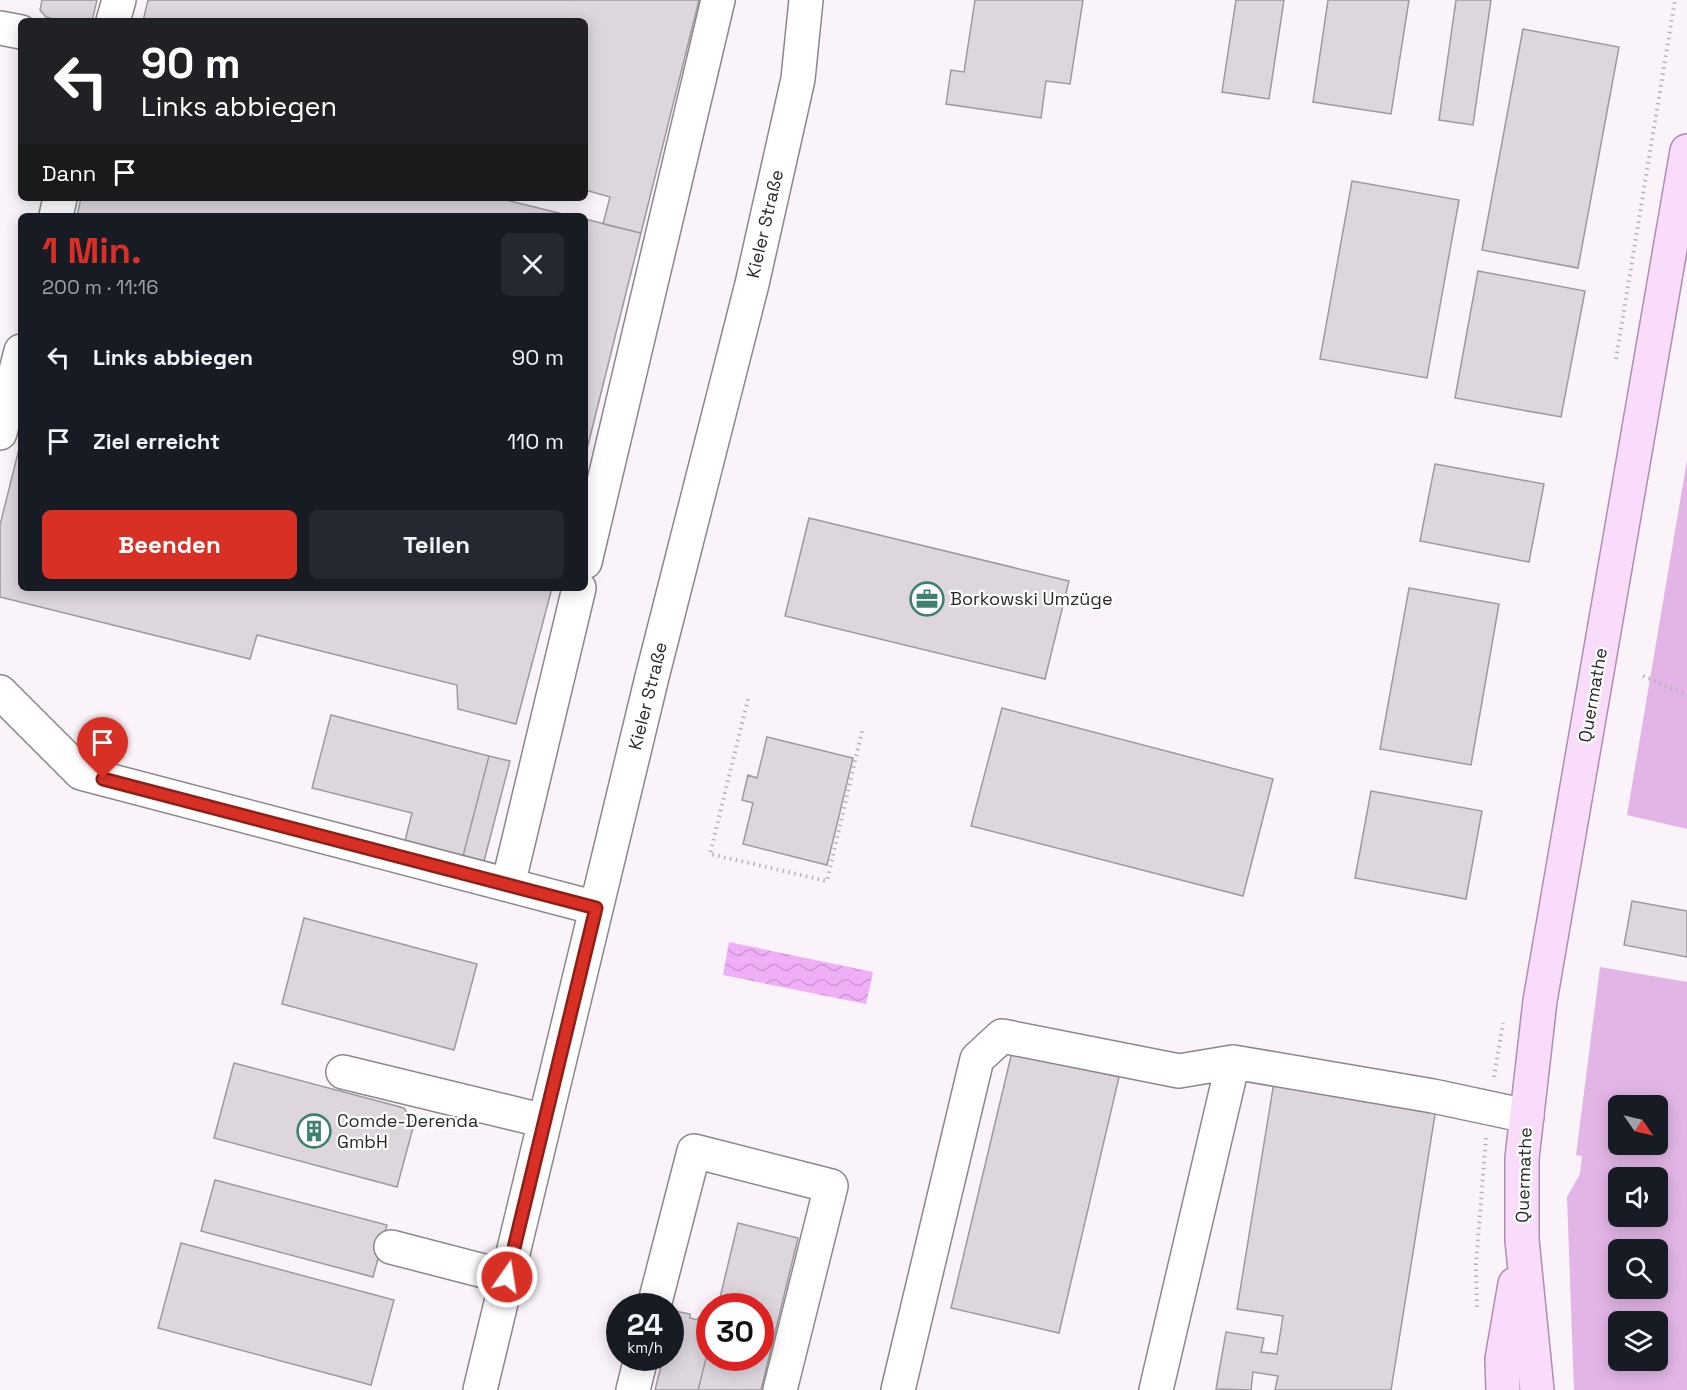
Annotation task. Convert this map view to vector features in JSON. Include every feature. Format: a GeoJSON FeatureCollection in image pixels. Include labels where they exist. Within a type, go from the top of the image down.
{"type":"FeatureCollection","features":[{"type":"Feature","properties":{"kind":"main road","name":"Quermathe"},"geometry":{"type":"LineString","coordinates":[[1537,1390],[1522,1240],[1522,1158],[1540,1001],[1687,151]]}},
{"type":"Feature","properties":{"kind":"main road","name":"Quermathe"},"geometry":{"type":"LineString","coordinates":[[1503,1390],[1502,1359],[1522,1240]]}},
{"type":"Feature","properties":{"kind":"street"},"geometry":{"type":"LineString","coordinates":[[114,18],[119,0]]}},
{"type":"Feature","properties":{"kind":"street"},"geometry":{"type":"LineString","coordinates":[[588,549],[718,0]]}},
{"type":"Feature","properties":{"kind":"street","name":"Kieler Straße"},"geometry":{"type":"LineString","coordinates":[[480,1390],[596,908],[752,285],[798,79],[806,0]]}},
{"type":"Feature","properties":{"kind":"street"},"geometry":{"type":"LineString","coordinates":[[0,28],[18,31]]}},
{"type":"Feature","properties":{"kind":"street"},"geometry":{"type":"LineString","coordinates":[[0,433],[18,363]]}},
{"type":"Feature","properties":{"kind":"street"},"geometry":{"type":"LineString","coordinates":[[508,885],[578,591]]}},
{"type":"Feature","properties":{"kind":"street"},"geometry":{"type":"LineString","coordinates":[[0,692],[81,773],[596,908]]}},
{"type":"Feature","properties":{"kind":"street"},"geometry":{"type":"LineString","coordinates":[[898,1390],[977,1059],[1002,1036],[1179,1071],[1233,1062],[1433,1096],[1527,1116]]}},
{"type":"Feature","properties":{"kind":"street"},"geometry":{"type":"LineString","coordinates":[[1156,1390],[1233,1062]]}},
{"type":"Feature","properties":{"kind":"street"},"geometry":{"type":"LineString","coordinates":[[343,1072],[545,1121]]}},
{"type":"Feature","properties":{"kind":"street"},"geometry":{"type":"LineString","coordinates":[[657,1293],[694,1151],[831,1186],[780,1390]]}},
{"type":"Feature","properties":{"kind":"street"},"geometry":{"type":"LineString","coordinates":[[391,1247],[507,1277]]}},
{"type":"Feature","properties":{"kind":"street"},"geometry":{"type":"LineString","coordinates":[[633,1390],[638,1371]]}},
{"type":"Feature","properties":{"kind":"path"},"geometry":{"type":"LineString","coordinates":[[1643,676],[1687,695]]}},
{"type":"Feature","properties":{"kind":"path"},"geometry":{"type":"LineString","coordinates":[[748,699],[710,854],[733,860],[827,881],[864,727]]}},
{"type":"Feature","properties":{"kind":"path"},"geometry":{"type":"LineString","coordinates":[[1476,1264],[1481,1208]]}},
{"type":"Feature","properties":{"kind":"shaded area"},"geometry":{"type":"Polygon","coordinates":[[[1687,460],[1687,829],[1627,815],[1687,460]]]}},
{"type":"Feature","properties":{"kind":"shaded area"},"geometry":{"type":"Polygon","coordinates":[[[1600,967],[1687,982],[1687,1390],[1574,1390],[1567,1197],[1580,1174],[1582,1156],[1576,1155],[1600,967]]]}},
{"type":"Feature","properties":{"kind":"water"},"geometry":{"type":"Polygon","coordinates":[[[729,942],[873,972],[866,1004],[723,975],[729,942]]]}},
{"type":"Feature","properties":{"kind":"building"},"geometry":{"type":"Polygon","coordinates":[[[42,0],[97,0],[93,18],[50,18],[40,10],[42,0]]]}},
{"type":"Feature","properties":{"kind":"building"},"geometry":{"type":"Polygon","coordinates":[[[148,0],[699,0],[641,233],[603,224],[610,197],[588,191],[588,18],[144,18],[148,0]]]}},
{"type":"Feature","properties":{"kind":"building"},"geometry":{"type":"Polygon","coordinates":[[[975,0],[1083,0],[1070,84],[1046,81],[1041,118],[946,104],[951,70],[964,72],[975,0]]]}},
{"type":"Feature","properties":{"kind":"building"},"geometry":{"type":"Polygon","coordinates":[[[1236,0],[1284,0],[1269,99],[1222,92],[1236,0]]]}},
{"type":"Feature","properties":{"kind":"building"},"geometry":{"type":"Polygon","coordinates":[[[1328,0],[1409,0],[1391,114],[1313,102],[1328,0]]]}},
{"type":"Feature","properties":{"kind":"building"},"geometry":{"type":"Polygon","coordinates":[[[1456,0],[1491,0],[1473,125],[1439,120],[1456,0]]]}},
{"type":"Feature","properties":{"kind":"building"},"geometry":{"type":"Polygon","coordinates":[[[1523,29],[1619,47],[1578,268],[1482,250],[1523,29]]]}},
{"type":"Feature","properties":{"kind":"building"},"geometry":{"type":"Polygon","coordinates":[[[1352,181],[1459,200],[1427,378],[1320,359],[1352,181]]]}},
{"type":"Feature","properties":{"kind":"building"},"geometry":{"type":"Polygon","coordinates":[[[80,201],[510,201],[559,213],[78,213],[80,201]]]}},
{"type":"Feature","properties":{"kind":"building"},"geometry":{"type":"Polygon","coordinates":[[[588,220],[641,233],[588,445],[588,220]]]}},
{"type":"Feature","properties":{"kind":"building"},"geometry":{"type":"Polygon","coordinates":[[[1478,271],[1585,291],[1561,417],[1455,398],[1478,271]]]}},
{"type":"Feature","properties":{"kind":"building"},"geometry":{"type":"Polygon","coordinates":[[[18,453],[18,591],[551,591],[516,724],[458,709],[457,685],[257,635],[250,659],[0,597],[0,525],[18,453]]]}},
{"type":"Feature","properties":{"kind":"building"},"geometry":{"type":"Polygon","coordinates":[[[1435,464],[1544,484],[1529,562],[1420,541],[1435,464]]]}},
{"type":"Feature","properties":{"kind":"building","name":"Borkowski Umzüge"},"geometry":{"type":"Polygon","coordinates":[[[809,518],[1069,581],[1045,679],[785,616],[809,518]]]}},
{"type":"Feature","properties":{"kind":"building"},"geometry":{"type":"Polygon","coordinates":[[[1409,588],[1499,604],[1471,765],[1380,749],[1409,588]]]}},
{"type":"Feature","properties":{"kind":"building"},"geometry":{"type":"Polygon","coordinates":[[[1002,708],[1273,779],[1243,896],[971,826],[1002,708]]]}},
{"type":"Feature","properties":{"kind":"building"},"geometry":{"type":"Polygon","coordinates":[[[331,715],[489,756],[462,860],[404,845],[412,813],[312,788],[331,715]]]}},
{"type":"Feature","properties":{"kind":"building"},"geometry":{"type":"Polygon","coordinates":[[[767,737],[853,758],[827,865],[743,844],[753,803],[742,800],[748,775],[757,778],[767,737]]]}},
{"type":"Feature","properties":{"kind":"building"},"geometry":{"type":"Polygon","coordinates":[[[489,756],[510,761],[483,865],[462,860],[489,756]]]}},
{"type":"Feature","properties":{"kind":"building"},"geometry":{"type":"Polygon","coordinates":[[[1371,791],[1482,811],[1466,899],[1355,878],[1371,791]]]}},
{"type":"Feature","properties":{"kind":"building"},"geometry":{"type":"Polygon","coordinates":[[[1632,901],[1687,911],[1687,957],[1624,945],[1632,901]]]}},
{"type":"Feature","properties":{"kind":"building"},"geometry":{"type":"Polygon","coordinates":[[[304,918],[477,964],[454,1050],[282,1004],[304,918]]]}},
{"type":"Feature","properties":{"kind":"building"},"geometry":{"type":"Polygon","coordinates":[[[1012,1052],[1119,1077],[1059,1333],[951,1308],[1012,1052]]]}},
{"type":"Feature","properties":{"kind":"building","name":"Comde-Derenda GmbH"},"geometry":{"type":"Polygon","coordinates":[[[234,1063],[404,1108],[414,1124],[397,1187],[214,1138],[234,1063]]]}},
{"type":"Feature","properties":{"kind":"building"},"geometry":{"type":"Polygon","coordinates":[[[1275,1076],[1437,1102],[1391,1390],[1275,1390],[1278,1376],[1253,1372],[1251,1390],[1216,1389],[1226,1332],[1264,1338],[1261,1352],[1277,1354],[1283,1316],[1237,1309],[1275,1076]]]}},
{"type":"Feature","properties":{"kind":"building"},"geometry":{"type":"Polygon","coordinates":[[[215,1180],[387,1225],[373,1277],[201,1231],[215,1180]]]}},
{"type":"Feature","properties":{"kind":"building"},"geometry":{"type":"Polygon","coordinates":[[[738,1223],[798,1238],[774,1337],[774,1293],[721,1293],[738,1223]]]}},
{"type":"Feature","properties":{"kind":"building"},"geometry":{"type":"Polygon","coordinates":[[[181,1243],[394,1300],[371,1385],[158,1328],[181,1243]]]}},
{"type":"Feature","properties":{"kind":"building"},"geometry":{"type":"Polygon","coordinates":[[[684,1313],[690,1314],[690,1318],[696,1320],[696,1371],[703,1371],[698,1390],[655,1390],[660,1371],[684,1371],[684,1313]]]}},
{"type":"Feature","properties":{"kind":"building"},"geometry":{"type":"Polygon","coordinates":[[[703,1371],[766,1371],[761,1390],[698,1390],[703,1371]]]}},
{"type":"Feature","properties":{"kind":"place","name":"Borkowski Umzüge"},"geometry":{"type":"Point","coordinates":[927,599]}},
{"type":"Feature","properties":{"kind":"place","name":"Comde-Derenda GmbH"},"geometry":{"type":"Point","coordinates":[314,1131]}},
{"type":"Feature","properties":{"kind":"route"},"geometry":{"type":"LineString","coordinates":[[103,779],[596,908],[507,1277]]}}]}
